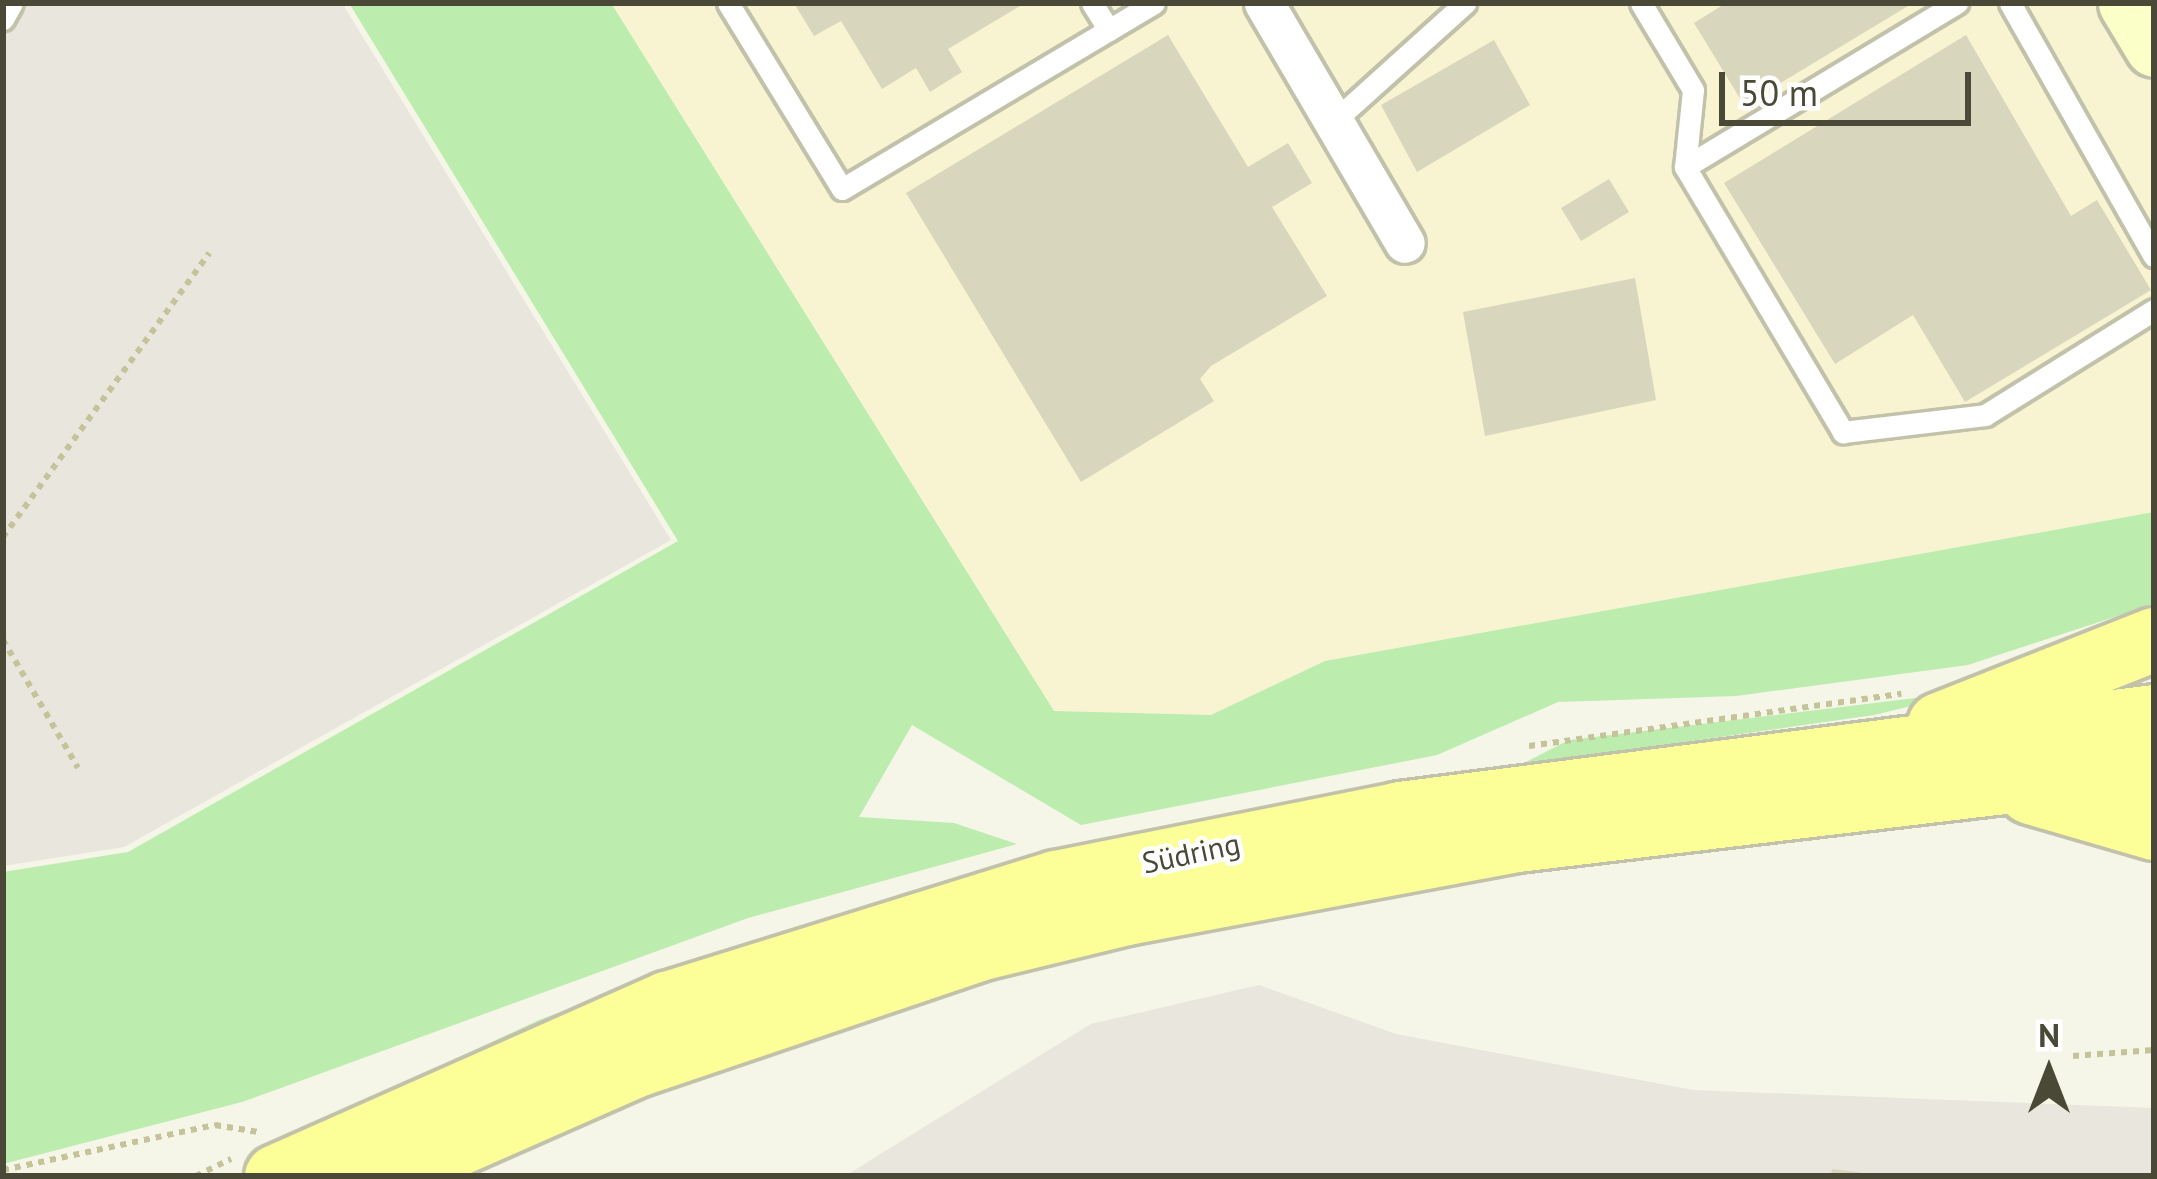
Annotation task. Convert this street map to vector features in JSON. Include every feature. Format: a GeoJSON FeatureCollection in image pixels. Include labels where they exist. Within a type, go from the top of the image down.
{"type":"FeatureCollection","features":[{"type":"Feature","properties":{"kind":"main road"},"geometry":{"type":"LineString","coordinates":[[2127,3],[2154,48]]}},
{"type":"Feature","properties":{"kind":"main road"},"geometry":{"type":"LineString","coordinates":[[1874,749],[2154,639]]}},
{"type":"Feature","properties":{"kind":"main road","name":"Südring"},"geometry":{"type":"LineString","coordinates":[[285,1172],[712,987],[1056,882],[1400,813],[2154,716]]}},
{"type":"Feature","properties":{"kind":"main road","name":"Südring"},"geometry":{"type":"LineString","coordinates":[[384,1176],[636,1065],[977,949],[1126,913],[1450,852],[2154,764]]}},
{"type":"Feature","properties":{"kind":"main road"},"geometry":{"type":"LineString","coordinates":[[1999,784],[2154,828]]}},
{"type":"Feature","properties":{"kind":"street"},"geometry":{"type":"LineString","coordinates":[[1264,3],[1405,243]]}},
{"type":"Feature","properties":{"kind":"lane"},"geometry":{"type":"LineString","coordinates":[[3,19],[12,3]]}},
{"type":"Feature","properties":{"kind":"lane"},"geometry":{"type":"LineString","coordinates":[[728,3],[842,189],[1154,3]]}},
{"type":"Feature","properties":{"kind":"lane"},"geometry":{"type":"LineString","coordinates":[[1092,3],[1109,30]]}},
{"type":"Feature","properties":{"kind":"lane"},"geometry":{"type":"LineString","coordinates":[[1333,122],[1465,3]]}},
{"type":"Feature","properties":{"kind":"lane"},"geometry":{"type":"LineString","coordinates":[[1641,3],[1693,90],[1684,167],[1843,432],[1985,415],[2154,310]]}},
{"type":"Feature","properties":{"kind":"lane"},"geometry":{"type":"LineString","coordinates":[[1684,167],[1957,3]]}},
{"type":"Feature","properties":{"kind":"lane"},"geometry":{"type":"LineString","coordinates":[[2010,3],[2154,256]]}},
{"type":"Feature","properties":{"kind":"path"},"geometry":{"type":"LineString","coordinates":[[3,537],[209,253]]}},
{"type":"Feature","properties":{"kind":"path"},"geometry":{"type":"LineString","coordinates":[[3,640],[78,769]]}},
{"type":"Feature","properties":{"kind":"path"},"geometry":{"type":"LineString","coordinates":[[1506,755],[1555,737],[1918,692]]}},
{"type":"Feature","properties":{"kind":"path"},"geometry":{"type":"LineString","coordinates":[[2073,1057],[2154,1050]]}},
{"type":"Feature","properties":{"kind":"path"},"geometry":{"type":"LineString","coordinates":[[3,1169],[215,1125],[279,1135],[285,1172]]}},
{"type":"Feature","properties":{"kind":"shaded area"},"geometry":{"type":"Polygon","coordinates":[[[3,3],[342,3],[671,540],[124,847],[3,866],[3,3]]]}},
{"type":"Feature","properties":{"kind":"shaded area"},"geometry":{"type":"Polygon","coordinates":[[[611,3],[2154,3],[2154,512],[1325,661],[1211,715],[1054,711],[611,3]]]}},
{"type":"Feature","properties":{"kind":"shaded area"},"geometry":{"type":"Polygon","coordinates":[[[1259,985],[1396,1034],[1693,1090],[2154,1108],[2154,1176],[845,1176],[1091,1024],[1259,985]]]}},
{"type":"Feature","properties":{"kind":"green space"},"geometry":{"type":"Polygon","coordinates":[[[349,3],[611,3],[1054,711],[1211,715],[1325,661],[2154,512],[2154,604],[1968,665],[1736,696],[1558,702],[1437,755],[1081,825],[912,725],[859,817],[954,823],[1017,844],[748,918],[242,1102],[3,1164],[3,872],[128,852],[678,541],[349,3]]]}},
{"type":"Feature","properties":{"kind":"green space"},"geometry":{"type":"Polygon","coordinates":[[[1973,691],[1874,715],[1518,766],[1569,740],[1973,691]]]}},
{"type":"Feature","properties":{"kind":"green space"},"geometry":{"type":"Polygon","coordinates":[[[755,940],[768,943],[310,1140],[300,1131],[539,1020],[755,940]]]}},
{"type":"Feature","properties":{"kind":"building"},"geometry":{"type":"Polygon","coordinates":[[[794,3],[1025,3],[948,49],[962,72],[930,92],[916,68],[882,89],[841,21],[814,36],[794,3]]]}},
{"type":"Feature","properties":{"kind":"building"},"geometry":{"type":"Polygon","coordinates":[[[1726,3],[1913,3],[1744,105],[1694,23],[1726,3]]]}},
{"type":"Feature","properties":{"kind":"building"},"geometry":{"type":"Polygon","coordinates":[[[1168,35],[1248,167],[1288,143],[1312,183],[1272,207],[1327,296],[1211,366],[1200,379],[1214,401],[1081,482],[906,193],[1168,35]]]}},
{"type":"Feature","properties":{"kind":"building"},"geometry":{"type":"Polygon","coordinates":[[[1966,35],[2071,216],[2097,200],[2151,290],[1965,402],[1913,315],[1835,364],[1724,183],[1966,35]]]}},
{"type":"Feature","properties":{"kind":"building"},"geometry":{"type":"Polygon","coordinates":[[[1494,40],[1530,105],[1417,172],[1381,105],[1494,40]]]}},
{"type":"Feature","properties":{"kind":"building"},"geometry":{"type":"Polygon","coordinates":[[[1609,179],[1629,212],[1581,241],[1561,208],[1609,179]]]}},
{"type":"Feature","properties":{"kind":"building"},"geometry":{"type":"Polygon","coordinates":[[[1635,278],[1656,400],[1485,436],[1463,312],[1635,278]]]}},
{"type":"Feature","properties":{"kind":"building"},"geometry":{"type":"Polygon","coordinates":[[[1832,1169],[1864,1173],[1864,1176],[1831,1176],[1832,1169]]]}}]}
